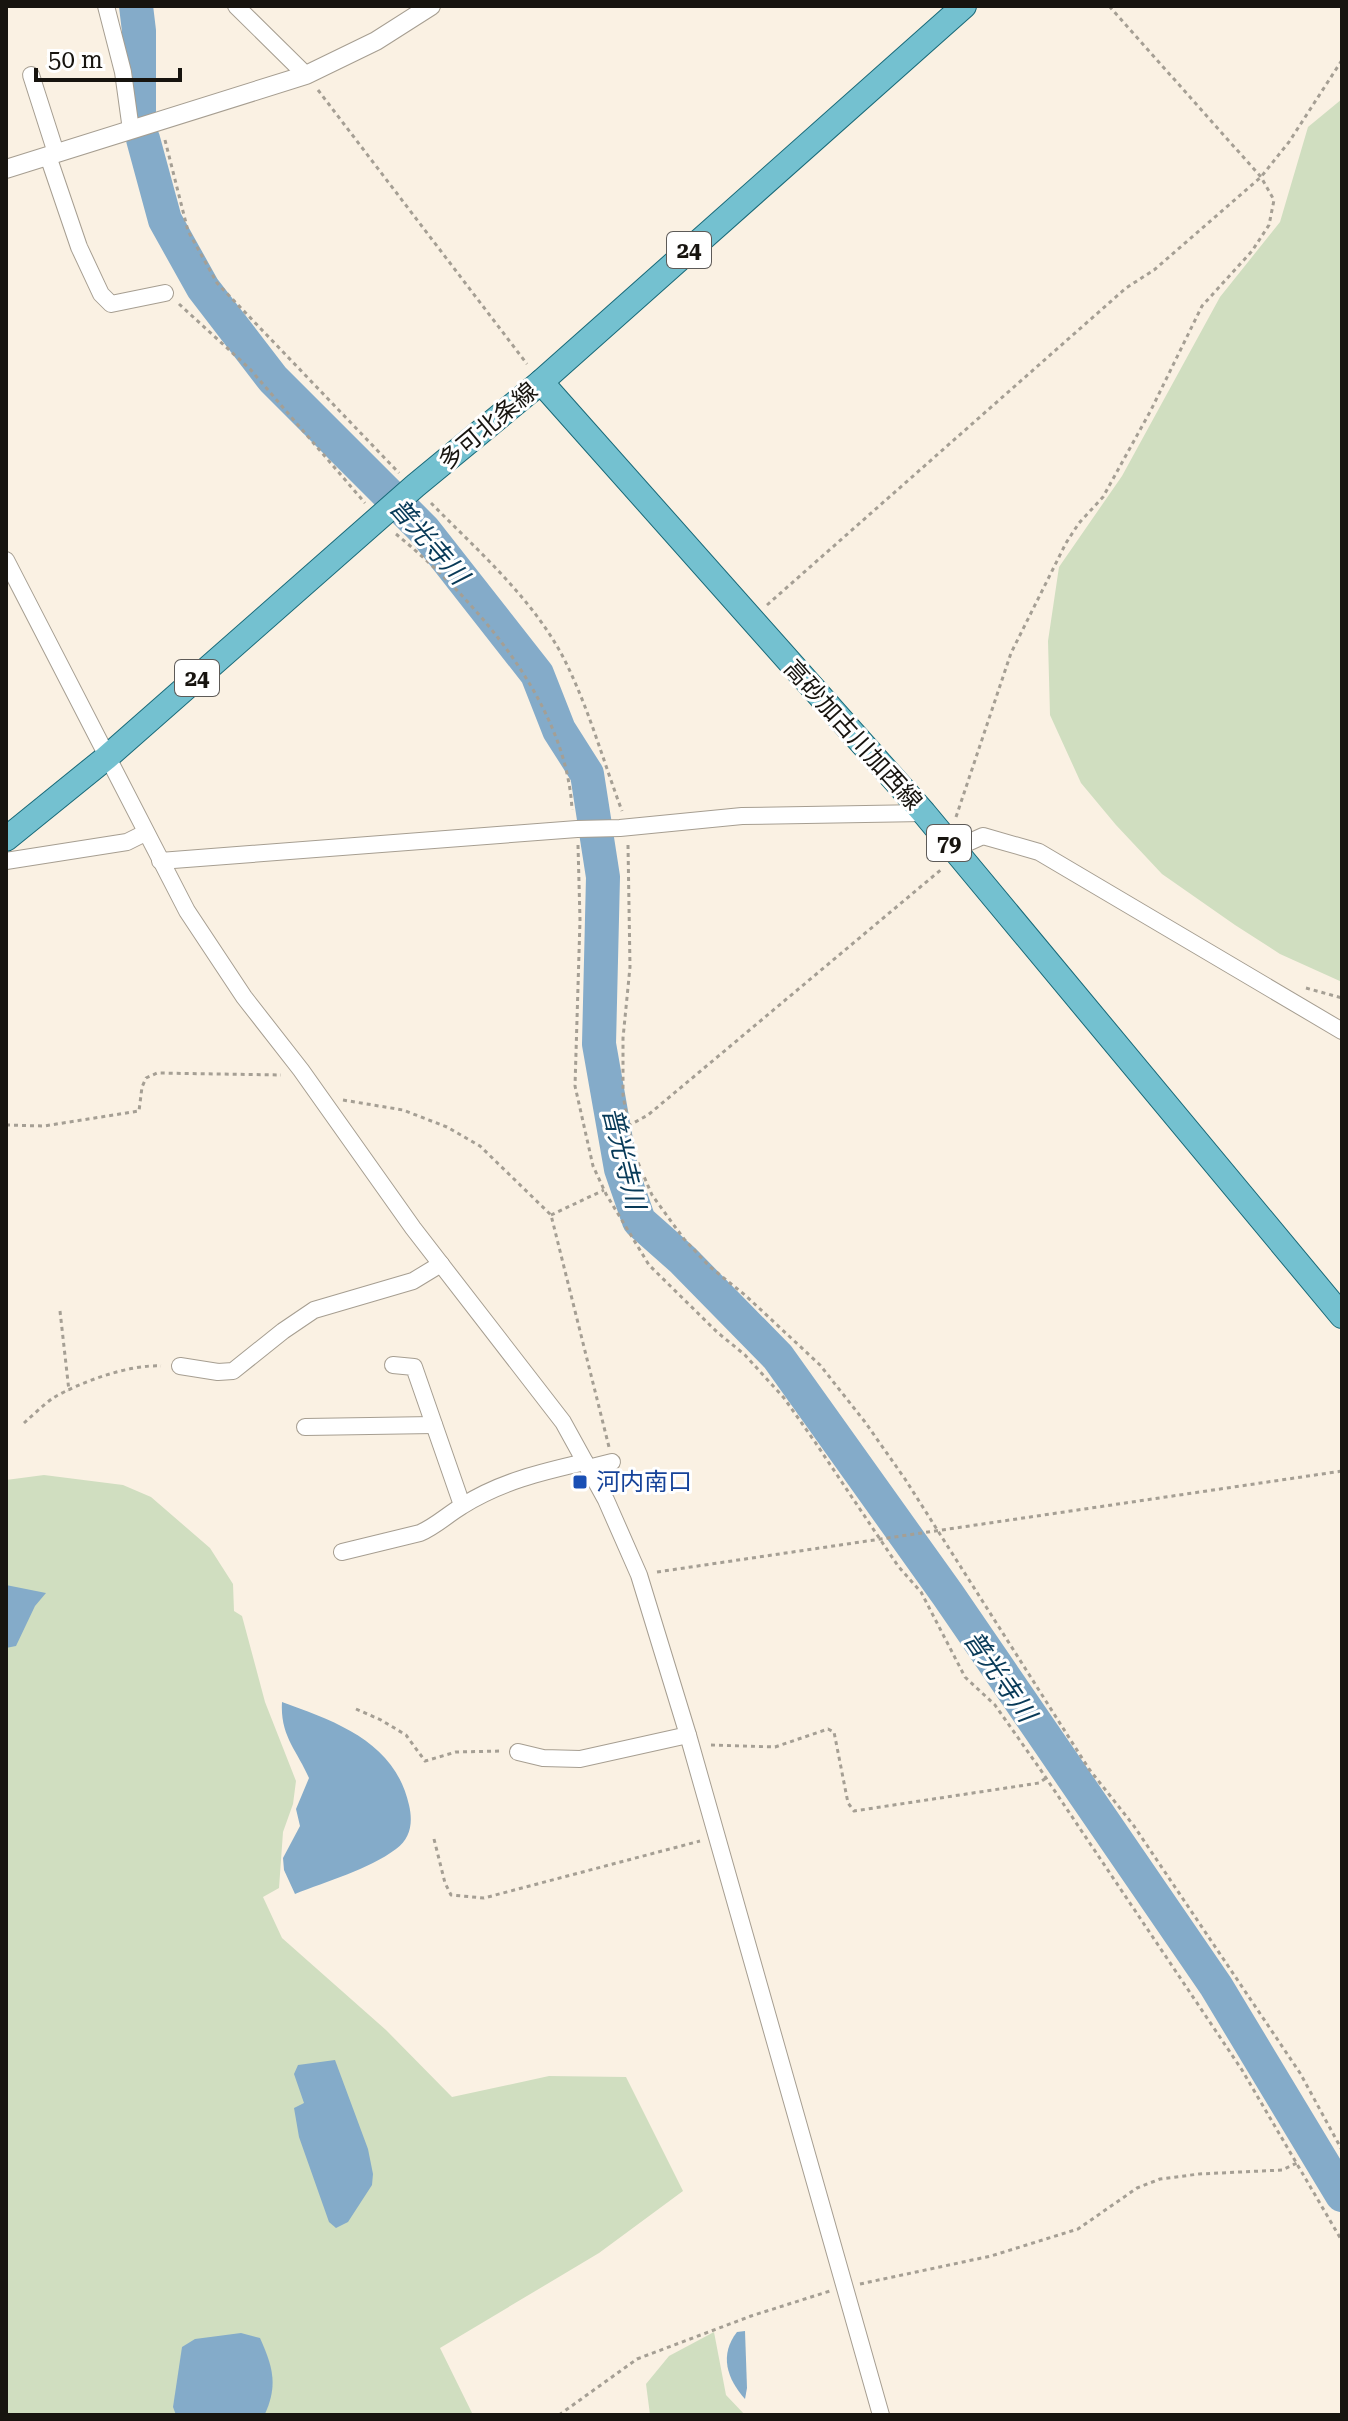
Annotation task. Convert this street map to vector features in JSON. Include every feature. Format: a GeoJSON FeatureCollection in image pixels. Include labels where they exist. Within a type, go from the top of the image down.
{"type":"FeatureCollection","features":[{"type":"Feature","properties":{"kind":"main road","name":"多可北条線"},"geometry":{"type":"LineString","coordinates":[[6,839],[106,758],[413,488],[541,382],[964,6]]}},
{"type":"Feature","properties":{"kind":"main road","name":"高砂加古川加西線"},"geometry":{"type":"LineString","coordinates":[[541,382],[924,813],[1342,1316]]}},
{"type":"Feature","properties":{"kind":"street"},"geometry":{"type":"LineString","coordinates":[[106,6],[123,72],[131,130]]}},
{"type":"Feature","properties":{"kind":"street"},"geometry":{"type":"LineString","coordinates":[[236,6],[306,75]]}},
{"type":"Feature","properties":{"kind":"street"},"geometry":{"type":"LineString","coordinates":[[6,169],[306,75],[376,41],[431,6]]}},
{"type":"Feature","properties":{"kind":"street"},"geometry":{"type":"LineString","coordinates":[[31,75],[79,247],[101,294],[111,304],[165,293]]}},
{"type":"Feature","properties":{"kind":"street"},"geometry":{"type":"LineString","coordinates":[[6,560],[187,911],[244,997],[301,1070],[441,1264],[563,1422],[606,1500],[639,1575],[689,1741],[881,2415]]}},
{"type":"Feature","properties":{"kind":"street"},"geometry":{"type":"LineString","coordinates":[[160,861],[623,828],[742,816],[924,813]]}},
{"type":"Feature","properties":{"kind":"street"},"geometry":{"type":"LineString","coordinates":[[6,861],[127,842],[145,833]]}},
{"type":"Feature","properties":{"kind":"street"},"geometry":{"type":"LineString","coordinates":[[951,846],[983,836],[1039,852],[1089,878],[1342,1031]]}},
{"type":"Feature","properties":{"kind":"street"},"geometry":{"type":"LineString","coordinates":[[180,1366],[218,1372],[233,1371],[314,1310],[413,1281],[441,1264]]}},
{"type":"Feature","properties":{"kind":"street"},"geometry":{"type":"LineString","coordinates":[[393,1365],[414,1367],[462,1505]]}},
{"type":"Feature","properties":{"kind":"street"},"geometry":{"type":"LineString","coordinates":[[305,1427],[434,1425]]}},
{"type":"Feature","properties":{"kind":"street"},"geometry":{"type":"LineString","coordinates":[[342,1552],[432,1528],[462,1505],[521,1476],[612,1462]]}},
{"type":"Feature","properties":{"kind":"street"},"geometry":{"type":"LineString","coordinates":[[518,1752],[543,1758],[580,1759],[689,1741]]}},
{"type":"Feature","properties":{"kind":"path"},"geometry":{"type":"LineString","coordinates":[[628,1126],[648,1115],[951,846],[955,820],[1011,653],[1066,543],[1079,523],[1103,497],[1151,410],[1202,306],[1252,251],[1269,225],[1274,200],[1261,177],[1109,6]]}},
{"type":"Feature","properties":{"kind":"path"},"geometry":{"type":"LineString","coordinates":[[750,620],[1126,288],[1154,270],[1261,177],[1289,142],[1342,60]]}},
{"type":"Feature","properties":{"kind":"path"},"geometry":{"type":"LineString","coordinates":[[306,75],[541,382]]}},
{"type":"Feature","properties":{"kind":"path"},"geometry":{"type":"LineString","coordinates":[[160,121],[188,231],[217,283],[512,587],[550,634],[568,666],[598,742],[630,864],[630,967],[623,1038],[623,1095],[633,1151],[652,1195],[684,1239],[709,1266],[820,1365],[897,1468],[1089,1769],[1134,1826],[1300,2073],[1342,2150]]}},
{"type":"Feature","properties":{"kind":"path"},"geometry":{"type":"LineString","coordinates":[[165,293],[210,330],[250,369],[382,517],[435,566],[491,628],[518,668],[542,708],[559,749],[578,829],[575,1086],[593,1166],[604,1190],[649,1265],[745,1355],[784,1398],[884,1540],[898,1566],[921,1592],[965,1677],[995,1705],[1242,2070],[1342,2241]]}},
{"type":"Feature","properties":{"kind":"path"},"geometry":{"type":"LineString","coordinates":[[6,1125],[44,1126],[139,1111],[146,1078],[157,1073],[273,1076],[301,1070]]}},
{"type":"Feature","properties":{"kind":"path"},"geometry":{"type":"LineString","coordinates":[[324,1103],[333,1099],[366,1102],[403,1110],[447,1127],[480,1146],[551,1215],[612,1462]]}},
{"type":"Feature","properties":{"kind":"path"},"geometry":{"type":"LineString","coordinates":[[551,1215],[604,1190]]}},
{"type":"Feature","properties":{"kind":"path"},"geometry":{"type":"LineString","coordinates":[[60,1311],[70,1391]]}},
{"type":"Feature","properties":{"kind":"path"},"geometry":{"type":"LineString","coordinates":[[24,1423],[53,1398],[105,1375],[144,1365],[180,1366]]}},
{"type":"Feature","properties":{"kind":"path"},"geometry":{"type":"LineString","coordinates":[[639,1575],[1342,1471]]}},
{"type":"Feature","properties":{"kind":"path"},"geometry":{"type":"LineString","coordinates":[[356,1709],[406,1735],[425,1761],[456,1752],[518,1752]]}},
{"type":"Feature","properties":{"kind":"path"},"geometry":{"type":"LineString","coordinates":[[689,1741],[705,1745],[775,1747],[828,1729],[834,1732],[848,1803],[854,1811],[1039,1783],[1046,1778]]}},
{"type":"Feature","properties":{"kind":"path"},"geometry":{"type":"LineString","coordinates":[[434,1839],[451,1895],[484,1898],[716,1838]]}},
{"type":"Feature","properties":{"kind":"path"},"geometry":{"type":"LineString","coordinates":[[559,2415],[637,2359],[751,2316],[844,2286],[991,2256],[1078,2229],[1137,2188],[1160,2179],[1282,2170],[1299,2163]]}},
{"type":"Feature","properties":{"kind":"green space"},"geometry":{"type":"Polygon","coordinates":[[[1342,99],[1342,982],[1280,954],[1235,925],[1162,874],[1116,825],[1081,783],[1050,715],[1048,641],[1059,567],[1122,476],[1220,297],[1280,222],[1308,127],[1342,99]]]}},
{"type":"Feature","properties":{"kind":"green space"},"geometry":{"type":"Polygon","coordinates":[[[44,1475],[123,1485],[151,1497],[210,1548],[233,1584],[234,1611],[242,1616],[265,1702],[296,1781],[293,1804],[283,1832],[279,1888],[263,1897],[282,1938],[386,2030],[452,2097],[549,2076],[626,2077],[683,2191],[599,2253],[440,2348],[473,2415],[6,2415],[6,1480],[44,1475]]]}},
{"type":"Feature","properties":{"kind":"green space"},"geometry":{"type":"Polygon","coordinates":[[[714,2332],[726,2395],[745,2415],[650,2415],[646,2384],[669,2356],[714,2332]]]}},
{"type":"Feature","properties":{"kind":"water"},"geometry":{"type":"Polygon","coordinates":[[[6,1585],[46,1593],[35,1606],[16,1646],[6,1648],[6,1585]]]}},
{"type":"Feature","properties":{"kind":"water"},"geometry":{"type":"Polygon","coordinates":[[[282,1702],[343,1727],[377,1750],[402,1783],[411,1818],[405,1840],[396,1849],[360,1869],[295,1894],[284,1870],[283,1858],[300,1826],[296,1809],[309,1778],[286,1734],[282,1702]]]}},
{"type":"Feature","properties":{"kind":"water"},"geometry":{"type":"Polygon","coordinates":[[[335,2060],[368,2149],[373,2174],[372,2185],[348,2222],[336,2228],[329,2222],[299,2137],[294,2108],[304,2103],[294,2074],[298,2065],[335,2060]]]}},
{"type":"Feature","properties":{"kind":"water"},"geometry":{"type":"Polygon","coordinates":[[[745,2331],[745,2399],[730,2375],[727,2358],[737,2332],[745,2331]]]}},
{"type":"Feature","properties":{"kind":"water"},"geometry":{"type":"Polygon","coordinates":[[[241,2333],[260,2338],[268,2358],[273,2385],[265,2414],[176,2415],[173,2407],[182,2347],[195,2339],[241,2333]]]}},
{"type":"Feature","properties":{"kind":"waterway","name":"普光寺川"},"geometry":{"type":"LineString","coordinates":[[136,6],[139,115]]}},
{"type":"Feature","properties":{"kind":"waterway","name":"普光寺川"},"geometry":{"type":"LineString","coordinates":[[143,139],[165,220],[203,288],[273,379],[424,530],[537,674],[559,730],[587,774],[603,877],[599,1044],[621,1169],[639,1221],[683,1260],[778,1357],[948,1595],[1216,1986],[1342,2195]]}},
{"type":"Feature","properties":{"kind":"place","name":"河内南口"},"geometry":{"type":"Point","coordinates":[580,1482]}}]}
